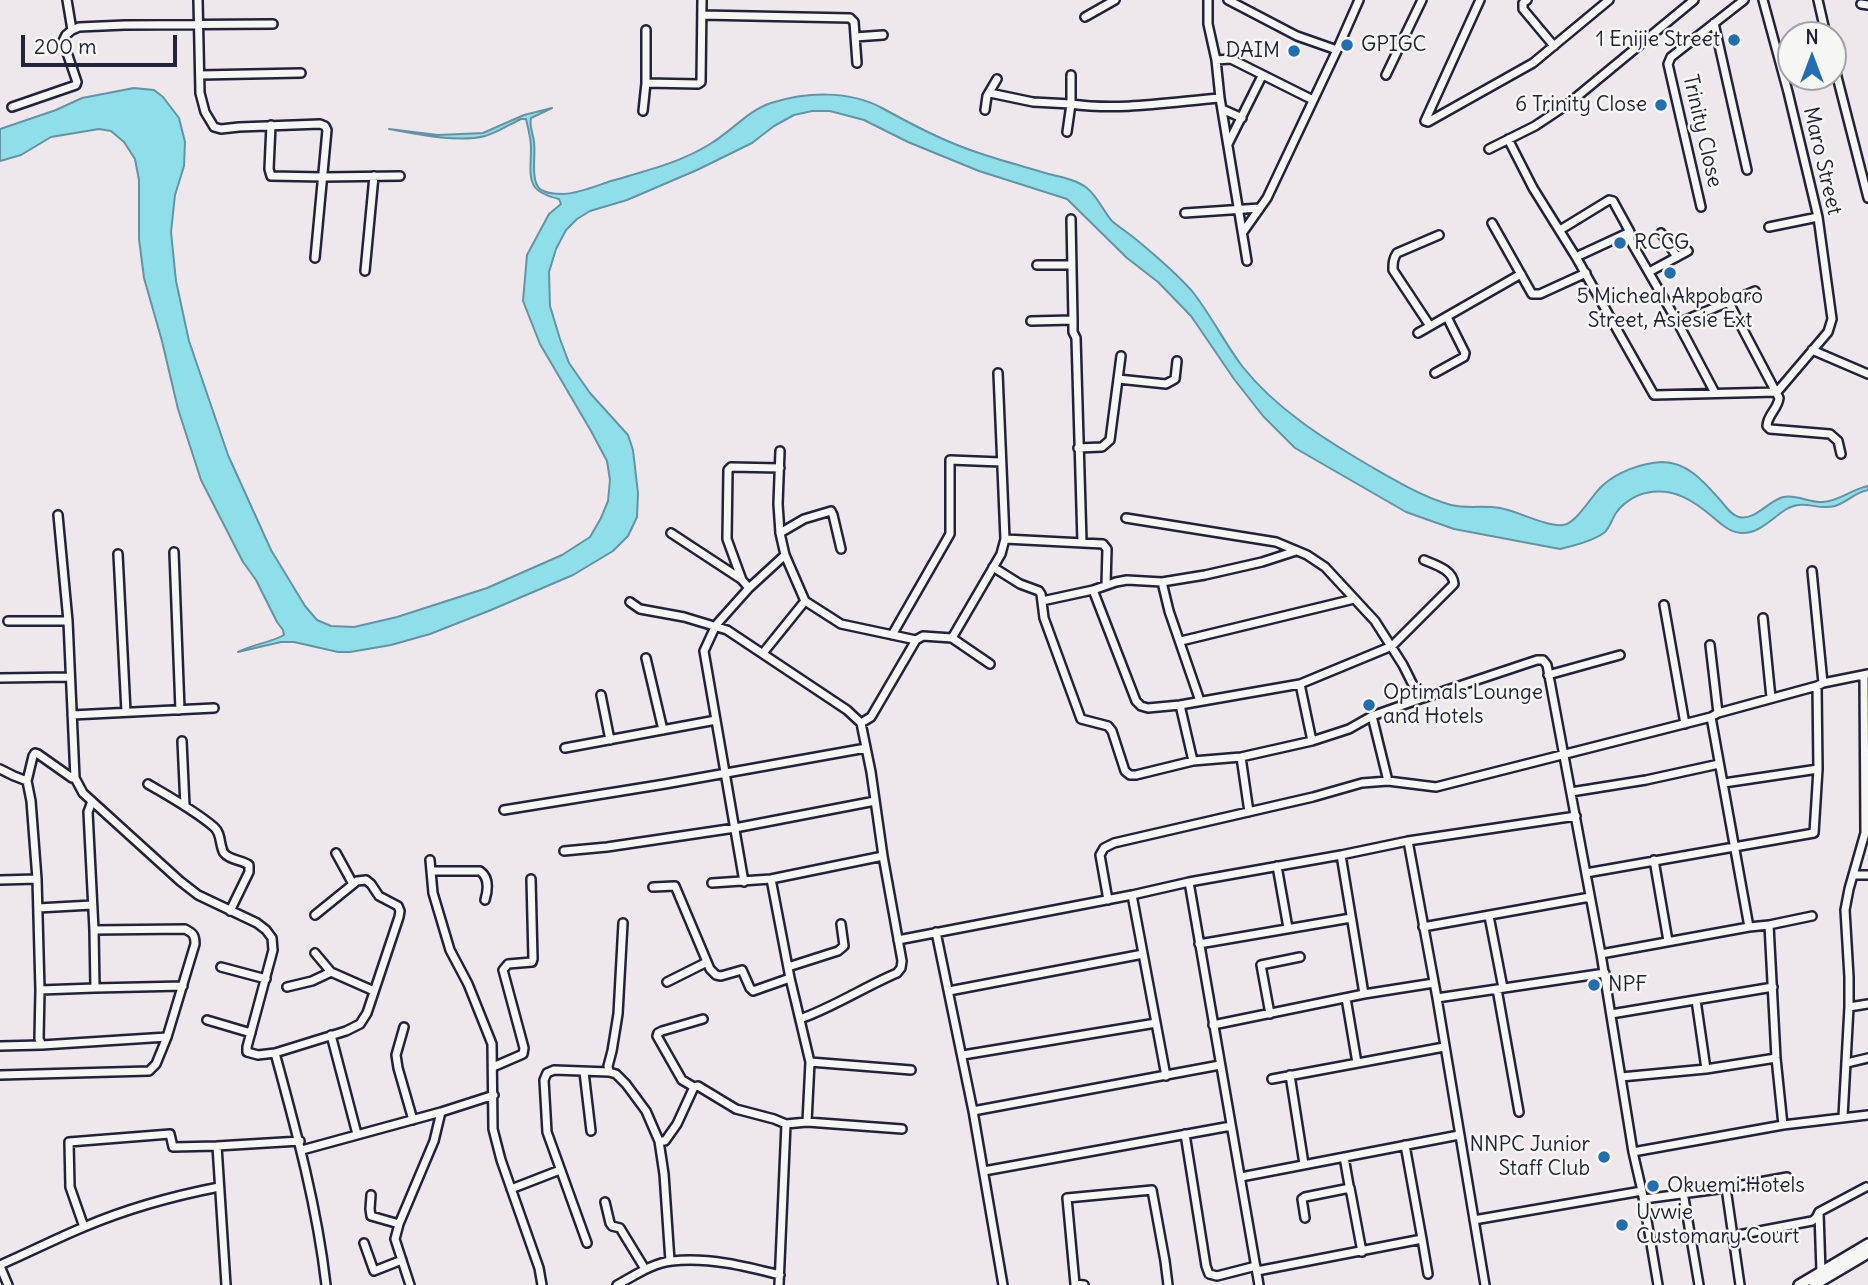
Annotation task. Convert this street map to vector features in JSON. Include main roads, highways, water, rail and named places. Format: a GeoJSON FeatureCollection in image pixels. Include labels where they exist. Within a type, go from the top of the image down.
{"type":"FeatureCollection","features":[{"type":"Feature","properties":{"kind":"main road"},"geometry":{"type":"LineString","coordinates":[[1799,1285],[1867,1248]]}},
{"type":"Feature","properties":{"kind":"main road"},"geometry":{"type":"LineString","coordinates":[[1814,1285],[1867,1248]]}},
{"type":"Feature","properties":{"kind":"water"},"geometry":{"type":"Polygon","coordinates":[[[134,88],[154,90],[179,118],[185,142],[184,166],[175,195],[171,232],[176,281],[189,341],[228,455],[271,550],[305,606],[317,620],[331,626],[354,627],[397,617],[487,588],[562,555],[590,537],[601,518],[608,501],[610,480],[607,461],[540,344],[523,301],[527,255],[549,214],[561,204],[559,199],[540,192],[532,181],[531,144],[526,119],[490,135],[462,139],[389,129],[438,135],[483,133],[524,115],[552,108],[531,118],[530,125],[534,142],[535,180],[540,189],[551,193],[582,191],[674,161],[699,151],[762,107],[784,99],[813,95],[842,96],[869,102],[966,149],[1079,183],[1091,192],[1112,221],[1159,259],[1192,291],[1242,366],[1255,382],[1285,409],[1318,434],[1380,472],[1420,493],[1451,505],[1500,508],[1549,524],[1563,525],[1573,520],[1602,486],[1615,476],[1638,466],[1662,462],[1680,466],[1695,475],[1739,517],[1751,516],[1783,497],[1823,502],[1868,486],[1868,490],[1835,506],[1791,507],[1765,525],[1741,533],[1726,528],[1683,497],[1666,492],[1646,493],[1622,506],[1601,535],[1560,549],[1454,529],[1406,512],[1295,448],[1263,416],[1191,316],[1067,199],[979,171],[908,142],[864,120],[830,111],[812,111],[794,115],[752,143],[697,170],[627,200],[590,211],[566,230],[556,249],[549,272],[550,306],[569,363],[590,393],[628,435],[633,450],[638,493],[637,517],[628,536],[613,551],[573,575],[491,610],[430,634],[391,645],[338,652],[294,642],[281,642],[238,652],[279,638],[284,635],[283,630],[243,562],[201,480],[178,409],[144,278],[139,239],[139,180],[135,159],[124,142],[111,131],[99,129],[51,137],[21,155],[0,161],[0,129],[82,98],[134,88]]]}},
{"type":"Feature","properties":{"kind":"place","name":"1 Enijie Street"},"geometry":{"type":"Point","coordinates":[1734,40]}},
{"type":"Feature","properties":{"kind":"place","name":"GPIGC"},"geometry":{"type":"Point","coordinates":[1347,45]}},
{"type":"Feature","properties":{"kind":"place","name":"DAIM"},"geometry":{"type":"Point","coordinates":[1294,51]}},
{"type":"Feature","properties":{"kind":"place","name":"6 Trinity Close"},"geometry":{"type":"Point","coordinates":[1661,105]}},
{"type":"Feature","properties":{"kind":"place","name":"RCCG"},"geometry":{"type":"Point","coordinates":[1620,243]}},
{"type":"Feature","properties":{"kind":"place","name":"5 Micheal Akpobaro Street, Asiesie Ext"},"geometry":{"type":"Point","coordinates":[1670,273]}},
{"type":"Feature","properties":{"kind":"place","name":"Optimals Lounge and Hotels"},"geometry":{"type":"Point","coordinates":[1369,705]}},
{"type":"Feature","properties":{"kind":"place","name":"NPF"},"geometry":{"type":"Point","coordinates":[1594,985]}},
{"type":"Feature","properties":{"kind":"place","name":"NNPC Junior Staff Club"},"geometry":{"type":"Point","coordinates":[1604,1157]}},
{"type":"Feature","properties":{"kind":"place","name":"Okuemi Hotels"},"geometry":{"type":"Point","coordinates":[1653,1186]}},
{"type":"Feature","properties":{"kind":"place","name":"Uvwie Customary Court"},"geometry":{"type":"Point","coordinates":[1622,1225]}}]}
